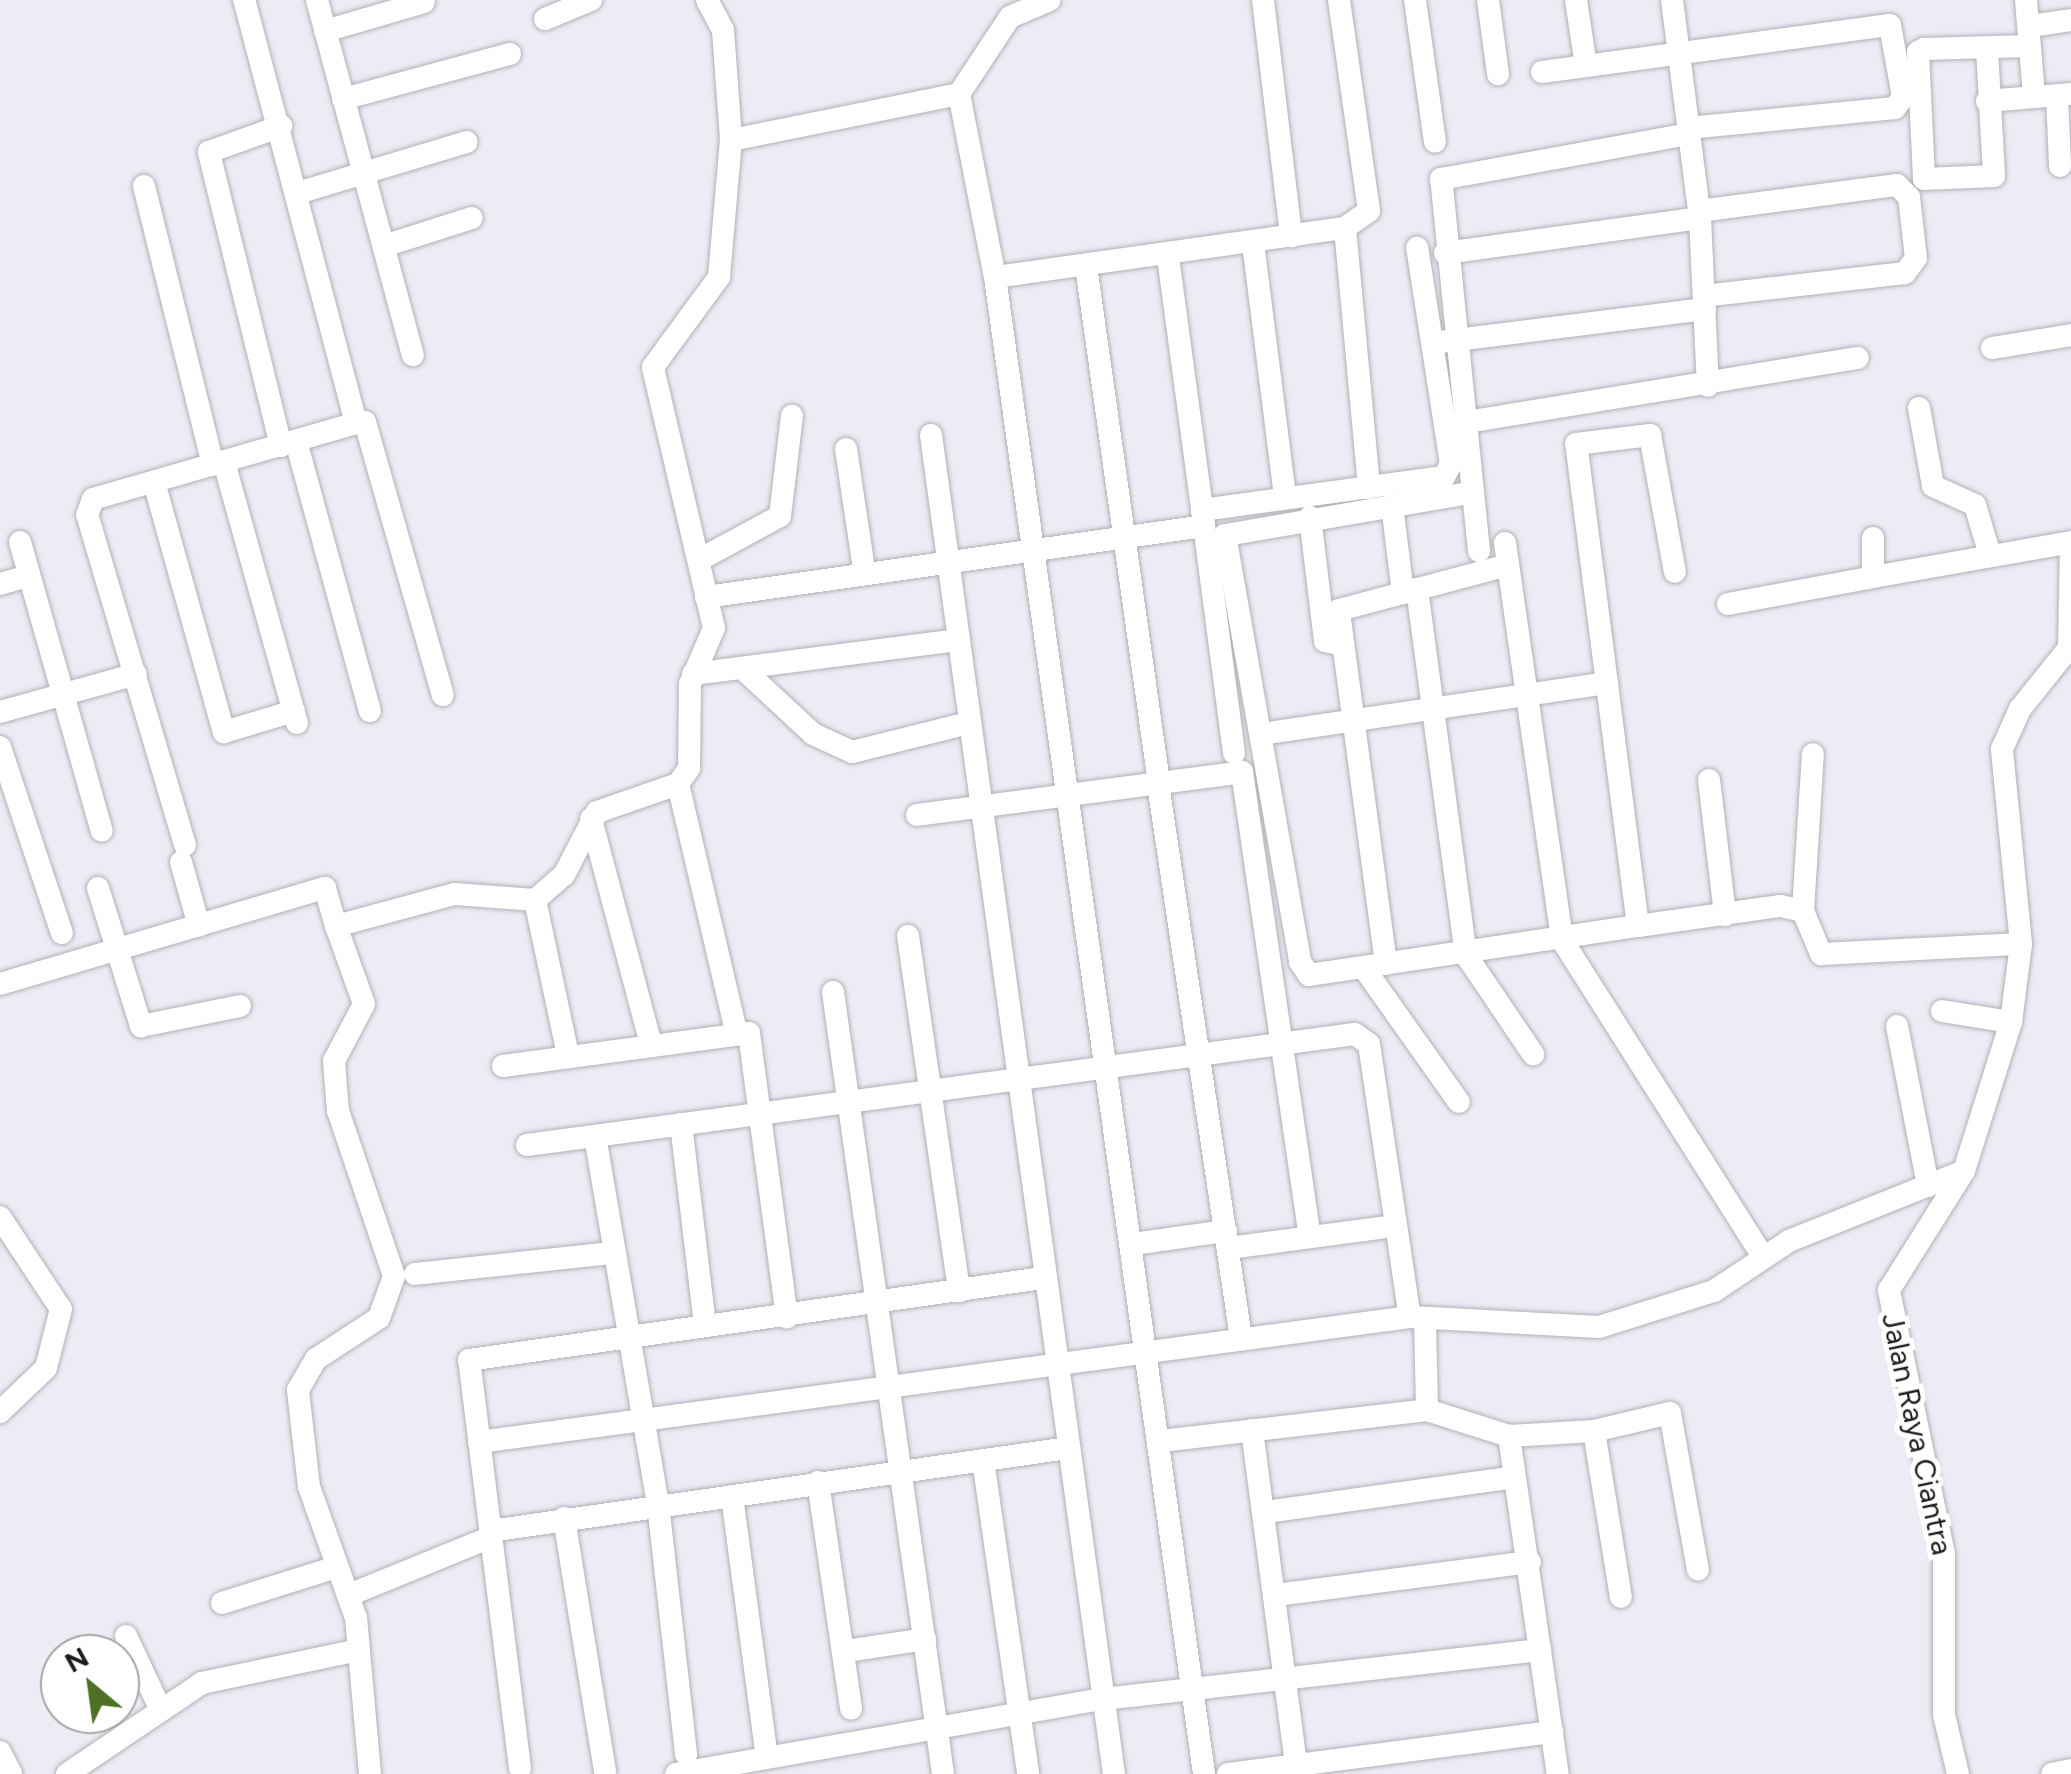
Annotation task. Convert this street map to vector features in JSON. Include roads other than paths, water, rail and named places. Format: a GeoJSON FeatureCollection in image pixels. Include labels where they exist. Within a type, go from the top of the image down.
{"type":"FeatureCollection","features":[{"type":"Feature","properties":{"kind":"street"},"geometry":{"type":"LineString","coordinates":[[244,0],[301,192],[356,423]]}},
{"type":"Feature","properties":{"kind":"street"},"geometry":{"type":"LineString","coordinates":[[316,0],[413,355]]}},
{"type":"Feature","properties":{"kind":"street"},"geometry":{"type":"LineString","coordinates":[[545,19],[590,0]]}},
{"type":"Feature","properties":{"kind":"street"},"geometry":{"type":"LineString","coordinates":[[336,926],[455,894],[535,900],[566,872],[591,819],[678,784],[689,768],[693,674],[714,641],[699,560],[651,378],[719,277],[732,140],[723,30],[706,0]]}},
{"type":"Feature","properties":{"kind":"street"},"geometry":{"type":"LineString","coordinates":[[1263,0],[1291,236]]}},
{"type":"Feature","properties":{"kind":"street"},"geometry":{"type":"LineString","coordinates":[[995,277],[1168,257],[1345,228],[1368,211],[1339,0]]}},
{"type":"Feature","properties":{"kind":"street"},"geometry":{"type":"LineString","coordinates":[[1414,0],[1435,142]]}},
{"type":"Feature","properties":{"kind":"street"},"geometry":{"type":"LineString","coordinates":[[1488,0],[1498,74]]}},
{"type":"Feature","properties":{"kind":"street"},"geometry":{"type":"LineString","coordinates":[[1576,0],[1586,66]]}},
{"type":"Feature","properties":{"kind":"street"},"geometry":{"type":"LineString","coordinates":[[1672,0],[1699,214],[1708,386]]}},
{"type":"Feature","properties":{"kind":"street"},"geometry":{"type":"LineString","coordinates":[[2026,0],[2029,36],[2054,95],[2060,166]]}},
{"type":"Feature","properties":{"kind":"street"},"geometry":{"type":"LineString","coordinates":[[732,140],[959,94],[1036,1]]}},
{"type":"Feature","properties":{"kind":"street"},"geometry":{"type":"LineString","coordinates":[[325,31],[424,2]]}},
{"type":"Feature","properties":{"kind":"street"},"geometry":{"type":"LineString","coordinates":[[1987,48],[1994,176],[1924,179],[1915,56],[1987,48],[2071,20]]}},
{"type":"Feature","properties":{"kind":"street"},"geometry":{"type":"LineString","coordinates":[[1542,72],[1886,24],[1903,97],[1888,110],[1688,131],[1448,173],[1439,189],[1445,252],[1444,341],[1450,468],[1442,478],[1369,488],[1236,526],[1224,539],[1301,968],[1312,975],[1466,955],[1638,926],[1725,915],[1803,911]]}},
{"type":"Feature","properties":{"kind":"street"},"geometry":{"type":"LineString","coordinates":[[343,99],[510,54]]}},
{"type":"Feature","properties":{"kind":"street"},"geometry":{"type":"LineString","coordinates":[[959,94],[995,277],[1109,1067],[1204,1774]]}},
{"type":"Feature","properties":{"kind":"street"},"geometry":{"type":"LineString","coordinates":[[1987,101],[2054,95]]}},
{"type":"Feature","properties":{"kind":"street"},"geometry":{"type":"LineString","coordinates":[[281,126],[209,152],[288,443],[370,711]]}},
{"type":"Feature","properties":{"kind":"street"},"geometry":{"type":"LineString","coordinates":[[301,192],[467,142]]}},
{"type":"Feature","properties":{"kind":"street"},"geometry":{"type":"LineString","coordinates":[[144,186],[218,464],[295,717],[224,732],[154,482]]}},
{"type":"Feature","properties":{"kind":"street"},"geometry":{"type":"LineString","coordinates":[[1444,341],[1905,273],[1916,258],[1909,197],[1897,186],[1445,252]]}},
{"type":"Feature","properties":{"kind":"street"},"geometry":{"type":"LineString","coordinates":[[384,246],[472,218]]}},
{"type":"Feature","properties":{"kind":"street"},"geometry":{"type":"LineString","coordinates":[[1345,228],[1369,488]]}},
{"type":"Feature","properties":{"kind":"street"},"geometry":{"type":"LineString","coordinates":[[1253,243],[1295,508],[1327,645],[1342,645]]}},
{"type":"Feature","properties":{"kind":"street"},"geometry":{"type":"LineString","coordinates":[[1417,248],[1444,341],[1479,551]]}},
{"type":"Feature","properties":{"kind":"street"},"geometry":{"type":"LineString","coordinates":[[1168,257],[1234,753]]}},
{"type":"Feature","properties":{"kind":"street"},"geometry":{"type":"LineString","coordinates":[[1086,266],[1120,535],[1202,1051],[1241,1338]]}},
{"type":"Feature","properties":{"kind":"street"},"geometry":{"type":"LineString","coordinates":[[1992,348],[2071,335]]}},
{"type":"Feature","properties":{"kind":"street"},"geometry":{"type":"LineString","coordinates":[[1460,423],[1708,386],[1858,358]]}},
{"type":"Feature","properties":{"kind":"street"},"geometry":{"type":"LineString","coordinates":[[1919,408],[1934,486],[1976,505],[1990,555]]}},
{"type":"Feature","properties":{"kind":"street"},"geometry":{"type":"LineString","coordinates":[[699,560],[780,516],[792,416]]}},
{"type":"Feature","properties":{"kind":"street"},"geometry":{"type":"LineString","coordinates":[[199,926],[136,674],[87,515],[92,498],[365,422],[443,695]]}},
{"type":"Feature","properties":{"kind":"street"},"geometry":{"type":"LineString","coordinates":[[930,435],[950,559],[968,724],[1018,1078],[1051,1362],[1068,1448],[1114,1774]]}},
{"type":"Feature","properties":{"kind":"street"},"geometry":{"type":"LineString","coordinates":[[1638,926],[1576,444],[1650,435],[1675,572]]}},
{"type":"Feature","properties":{"kind":"street"},"geometry":{"type":"LineString","coordinates":[[846,449],[864,570]]}},
{"type":"Feature","properties":{"kind":"street"},"geometry":{"type":"LineString","coordinates":[[706,597],[864,570],[1120,535],[1203,518],[1295,508],[1392,506],[1469,492]]}},
{"type":"Feature","properties":{"kind":"street"},"geometry":{"type":"LineString","coordinates":[[1392,506],[1437,706],[1466,955],[1533,1054]]}},
{"type":"Feature","properties":{"kind":"street"},"geometry":{"type":"LineString","coordinates":[[1873,538],[1873,577]]}},
{"type":"Feature","properties":{"kind":"street"},"geometry":{"type":"LineString","coordinates":[[20,542],[58,696],[102,832]]}},
{"type":"Feature","properties":{"kind":"street"},"geometry":{"type":"LineString","coordinates":[[1728,604],[1990,555],[2071,544]]}},
{"type":"Feature","properties":{"kind":"street","name":"Jalan Raya Ciantra"},"geometry":{"type":"LineString","coordinates":[[1958,1774],[1944,1715],[1944,1554],[1888,1307],[1901,1262],[1964,1171],[2011,1022],[2020,944],[2002,749],[2020,708],[2066,656],[2071,544]]}},
{"type":"Feature","properties":{"kind":"street"},"geometry":{"type":"LineString","coordinates":[[1458,1102],[1375,966],[1342,645],[1342,607],[1410,591],[1506,554],[1521,694],[1562,940],[1763,1257]]}},
{"type":"Feature","properties":{"kind":"street"},"geometry":{"type":"LineString","coordinates":[[0,584],[28,576]]}},
{"type":"Feature","properties":{"kind":"street"},"geometry":{"type":"LineString","coordinates":[[693,674],[959,640]]}},
{"type":"Feature","properties":{"kind":"street"},"geometry":{"type":"LineString","coordinates":[[742,668],[813,734],[852,752],[968,724]]}},
{"type":"Feature","properties":{"kind":"street"},"geometry":{"type":"LineString","coordinates":[[0,712],[136,674]]}},
{"type":"Feature","properties":{"kind":"street"},"geometry":{"type":"LineString","coordinates":[[1261,734],[1607,682]]}},
{"type":"Feature","properties":{"kind":"street"},"geometry":{"type":"LineString","coordinates":[[0,747],[62,932]]}},
{"type":"Feature","properties":{"kind":"street"},"geometry":{"type":"LineString","coordinates":[[1813,754],[1803,911],[1822,954],[2020,944]]}},
{"type":"Feature","properties":{"kind":"street"},"geometry":{"type":"LineString","coordinates":[[917,815],[1069,798],[1158,780],[1246,776],[1310,1236]]}},
{"type":"Feature","properties":{"kind":"street"},"geometry":{"type":"LineString","coordinates":[[1709,780],[1725,915]]}},
{"type":"Feature","properties":{"kind":"street"},"geometry":{"type":"LineString","coordinates":[[678,784],[736,1031]]}},
{"type":"Feature","properties":{"kind":"street"},"geometry":{"type":"LineString","coordinates":[[591,819],[652,1044]]}},
{"type":"Feature","properties":{"kind":"street"},"geometry":{"type":"LineString","coordinates":[[98,888],[141,1026],[240,1006]]}},
{"type":"Feature","properties":{"kind":"street"},"geometry":{"type":"LineString","coordinates":[[0,984],[326,888],[364,1004],[334,1062],[338,1111],[394,1276],[380,1318],[300,1380],[301,1446],[336,1567],[349,1595],[359,1650],[370,1774]]}},
{"type":"Feature","properties":{"kind":"street"},"geometry":{"type":"LineString","coordinates":[[535,900],[568,1055]]}},
{"type":"Feature","properties":{"kind":"street"},"geometry":{"type":"LineString","coordinates":[[908,936],[933,1086],[959,1291]]}},
{"type":"Feature","properties":{"kind":"street"},"geometry":{"type":"LineString","coordinates":[[833,992],[875,1304],[906,1470],[943,1774]]}},
{"type":"Feature","properties":{"kind":"street"},"geometry":{"type":"LineString","coordinates":[[1942,1011],[2011,1022]]}},
{"type":"Feature","properties":{"kind":"street"},"geometry":{"type":"LineString","coordinates":[[1898,1026],[1928,1186]]}},
{"type":"Feature","properties":{"kind":"street"},"geometry":{"type":"LineString","coordinates":[[503,1066],[736,1031],[753,1040],[787,1317]]}},
{"type":"Feature","properties":{"kind":"street"},"geometry":{"type":"LineString","coordinates":[[527,1146],[933,1086],[1355,1034],[1369,1044],[1394,1226],[1418,1319],[1427,1410]]}},
{"type":"Feature","properties":{"kind":"street"},"geometry":{"type":"LineString","coordinates":[[681,1124],[705,1326]]}},
{"type":"Feature","properties":{"kind":"street"},"geometry":{"type":"LineString","coordinates":[[595,1136],[624,1340],[658,1504],[681,1764],[712,1771],[937,1734],[1104,1699],[1540,1650]]}},
{"type":"Feature","properties":{"kind":"street"},"geometry":{"type":"LineString","coordinates":[[479,1442],[1146,1349],[1418,1319],[1598,1327],[1714,1291],[1763,1257],[1964,1171]]}},
{"type":"Feature","properties":{"kind":"street"},"geometry":{"type":"LineString","coordinates":[[0,1218],[58,1294],[61,1320],[46,1368],[0,1412]]}},
{"type":"Feature","properties":{"kind":"street"},"geometry":{"type":"LineString","coordinates":[[1133,1244],[1310,1236],[1394,1226]]}},
{"type":"Feature","properties":{"kind":"street"},"geometry":{"type":"LineString","coordinates":[[415,1274],[610,1254]]}},
{"type":"Feature","properties":{"kind":"street"},"geometry":{"type":"LineString","coordinates":[[520,1768],[469,1360],[1042,1278]]}},
{"type":"Feature","properties":{"kind":"street"},"geometry":{"type":"LineString","coordinates":[[1161,1441],[1427,1410],[1509,1436],[1594,1431],[1664,1412],[1674,1417],[1698,1570]]}},
{"type":"Feature","properties":{"kind":"street"},"geometry":{"type":"LineString","coordinates":[[1252,1430],[1291,1679],[1296,1769]]}},
{"type":"Feature","properties":{"kind":"street"},"geometry":{"type":"LineString","coordinates":[[1594,1431],[1620,1597]]}},
{"type":"Feature","properties":{"kind":"street"},"geometry":{"type":"LineString","coordinates":[[1509,1436],[1558,1774]]}},
{"type":"Feature","properties":{"kind":"street"},"geometry":{"type":"LineString","coordinates":[[349,1595],[490,1534],[564,1518],[1068,1448]]}},
{"type":"Feature","properties":{"kind":"street"},"geometry":{"type":"LineString","coordinates":[[983,1460],[1028,1774]]}},
{"type":"Feature","properties":{"kind":"street"},"geometry":{"type":"LineString","coordinates":[[1266,1512],[1515,1477]]}},
{"type":"Feature","properties":{"kind":"street"},"geometry":{"type":"LineString","coordinates":[[818,1482],[852,1709]]}},
{"type":"Feature","properties":{"kind":"street"},"geometry":{"type":"LineString","coordinates":[[732,1496],[782,1761]]}},
{"type":"Feature","properties":{"kind":"street"},"geometry":{"type":"LineString","coordinates":[[564,1518],[605,1772]]}},
{"type":"Feature","properties":{"kind":"street"},"geometry":{"type":"LineString","coordinates":[[1276,1595],[1530,1562]]}},
{"type":"Feature","properties":{"kind":"street"},"geometry":{"type":"LineString","coordinates":[[222,1603],[336,1567]]}},
{"type":"Feature","properties":{"kind":"street"},"geometry":{"type":"LineString","coordinates":[[846,1652],[925,1640]]}},
{"type":"Feature","properties":{"kind":"street"},"geometry":{"type":"LineString","coordinates":[[67,1774],[158,1704],[253,1666],[359,1650]]}},
{"type":"Feature","properties":{"kind":"street"},"geometry":{"type":"LineString","coordinates":[[140,1666],[158,1704]]}},
{"type":"Feature","properties":{"kind":"street"},"geometry":{"type":"LineString","coordinates":[[1228,1774],[1296,1769],[1552,1732]]}},
{"type":"Feature","properties":{"kind":"street"},"geometry":{"type":"LineString","coordinates":[[0,1752],[11,1774]]}},
{"type":"Feature","properties":{"kind":"street"},"geometry":{"type":"LineString","coordinates":[[2052,1774],[2071,1770]]}}]}
